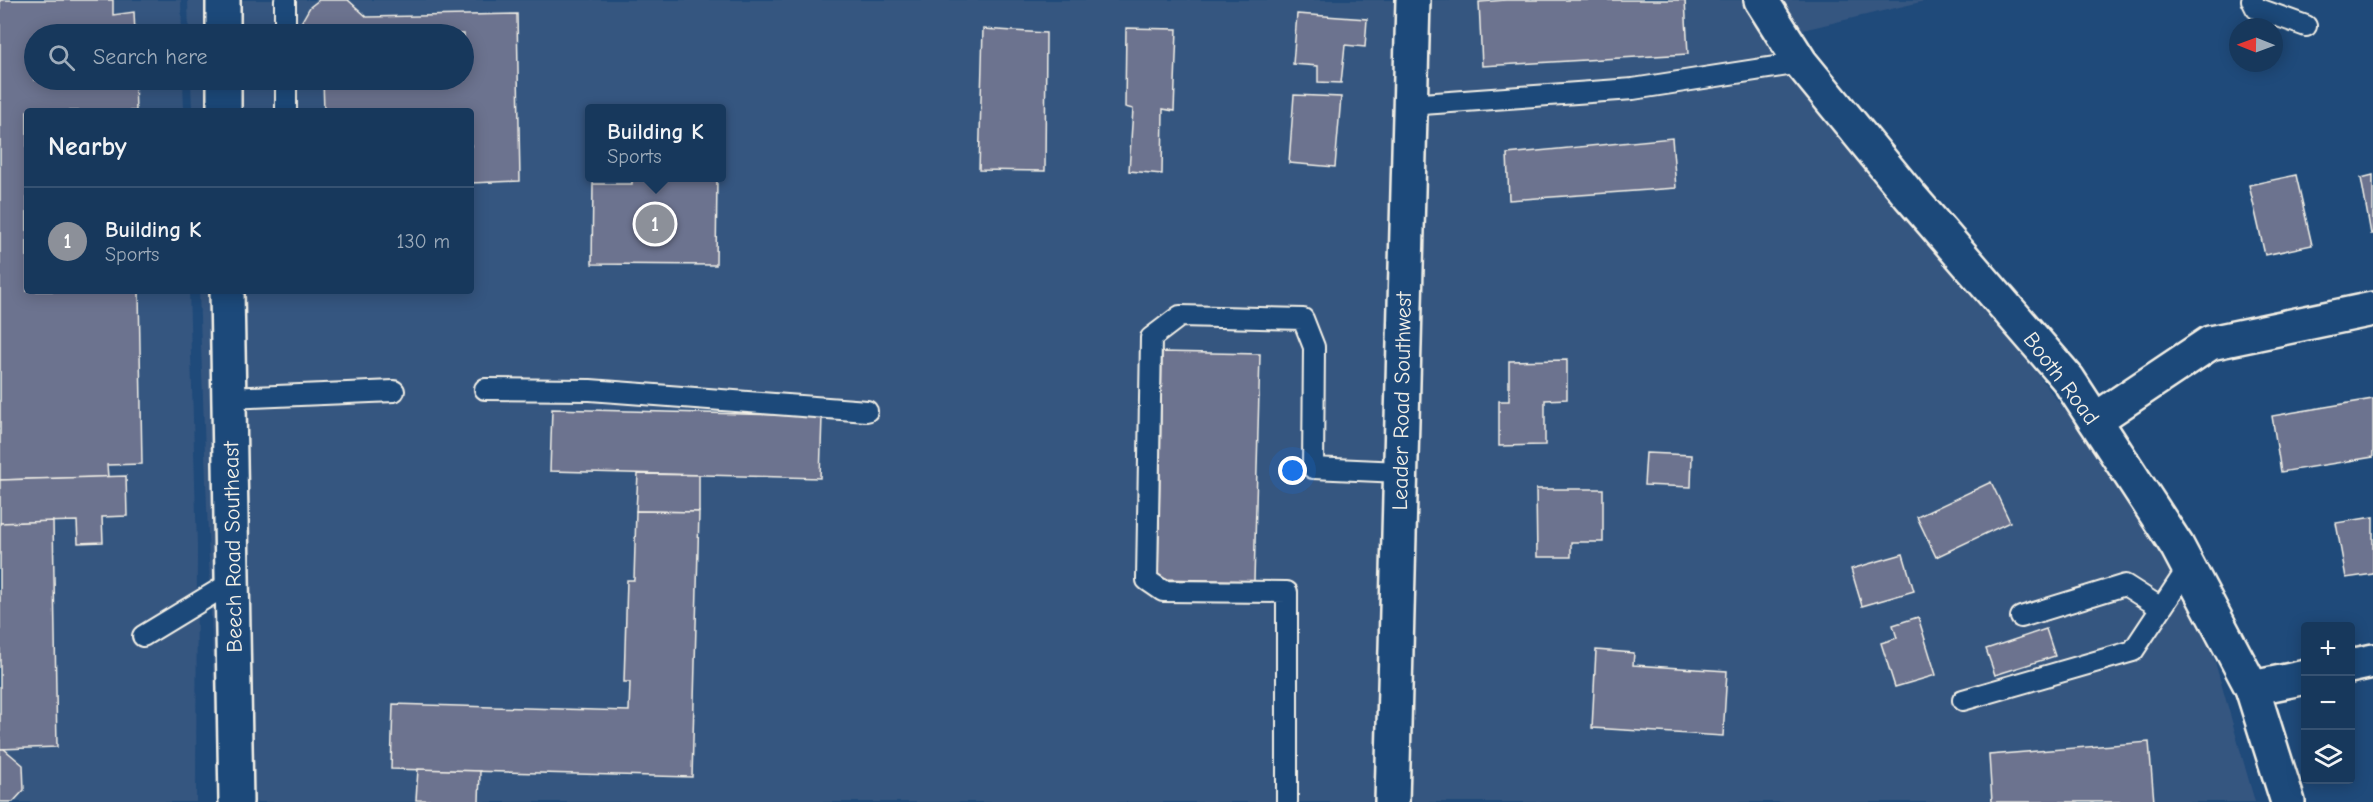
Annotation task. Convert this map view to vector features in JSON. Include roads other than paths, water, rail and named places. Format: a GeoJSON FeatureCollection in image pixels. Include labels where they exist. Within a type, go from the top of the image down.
{"type":"FeatureCollection","features":[{"type":"Feature","properties":{"kind":"street"},"geometry":{"type":"LineString","coordinates":[[223,0],[223,24]]}},
{"type":"Feature","properties":{"kind":"street","name":"Leader Road Southwest"},"geometry":{"type":"LineString","coordinates":[[1392,802],[1408,105],[1413,0]]}},
{"type":"Feature","properties":{"kind":"street","name":"Booth Road"},"geometry":{"type":"LineString","coordinates":[[1761,0],[1801,63],[1909,195],[2068,379],[2095,420],[2188,568],[2252,688],[2288,802]]}},
{"type":"Feature","properties":{"kind":"street"},"geometry":{"type":"LineString","coordinates":[[224,90],[224,108]]}},
{"type":"Feature","properties":{"kind":"street","name":"Beech Road Southeast"},"geometry":{"type":"LineString","coordinates":[[227,294],[237,802]]}},
{"type":"Feature","properties":{"kind":"street"},"geometry":{"type":"LineString","coordinates":[[2095,420],[2210,343],[2373,309]]}},
{"type":"Feature","properties":{"kind":"street"},"geometry":{"type":"LineString","coordinates":[[2355,665],[2373,661]]}},
{"type":"Feature","properties":{"kind":"street"},"geometry":{"type":"LineString","coordinates":[[2252,688],[2301,677]]}},
{"type":"Feature","properties":{"kind":"lane"},"geometry":{"type":"LineString","coordinates":[[285,0],[285,24]]}},
{"type":"Feature","properties":{"kind":"lane"},"geometry":{"type":"LineString","coordinates":[[2252,0],[2256,8],[2306,26]]}},
{"type":"Feature","properties":{"kind":"lane"},"geometry":{"type":"LineString","coordinates":[[1408,105],[1633,89],[1801,63]]}},
{"type":"Feature","properties":{"kind":"lane"},"geometry":{"type":"LineString","coordinates":[[286,90],[286,108]]}},
{"type":"Feature","properties":{"kind":"lane"},"geometry":{"type":"LineString","coordinates":[[1287,802],[1287,592],[1163,591],[1147,580],[1151,338],[1180,316],[1303,319],[1314,347],[1313,468],[1400,472]]}},
{"type":"Feature","properties":{"kind":"lane"},"geometry":{"type":"LineString","coordinates":[[485,389],[590,390],[867,411]]}},
{"type":"Feature","properties":{"kind":"lane"},"geometry":{"type":"LineString","coordinates":[[230,398],[394,391]]}},
{"type":"Feature","properties":{"kind":"lane"},"geometry":{"type":"LineString","coordinates":[[1963,700],[2133,651],[2188,568]]}},
{"type":"Feature","properties":{"kind":"lane"},"geometry":{"type":"LineString","coordinates":[[143,636],[232,582]]}},
{"type":"Feature","properties":{"kind":"lane"},"geometry":{"type":"LineString","coordinates":[[2020,617],[2125,585],[2161,608]]}},
{"type":"Feature","properties":{"kind":"place","name":"Building K"},"geometry":{"type":"Point","coordinates":[655,224]}}]}
